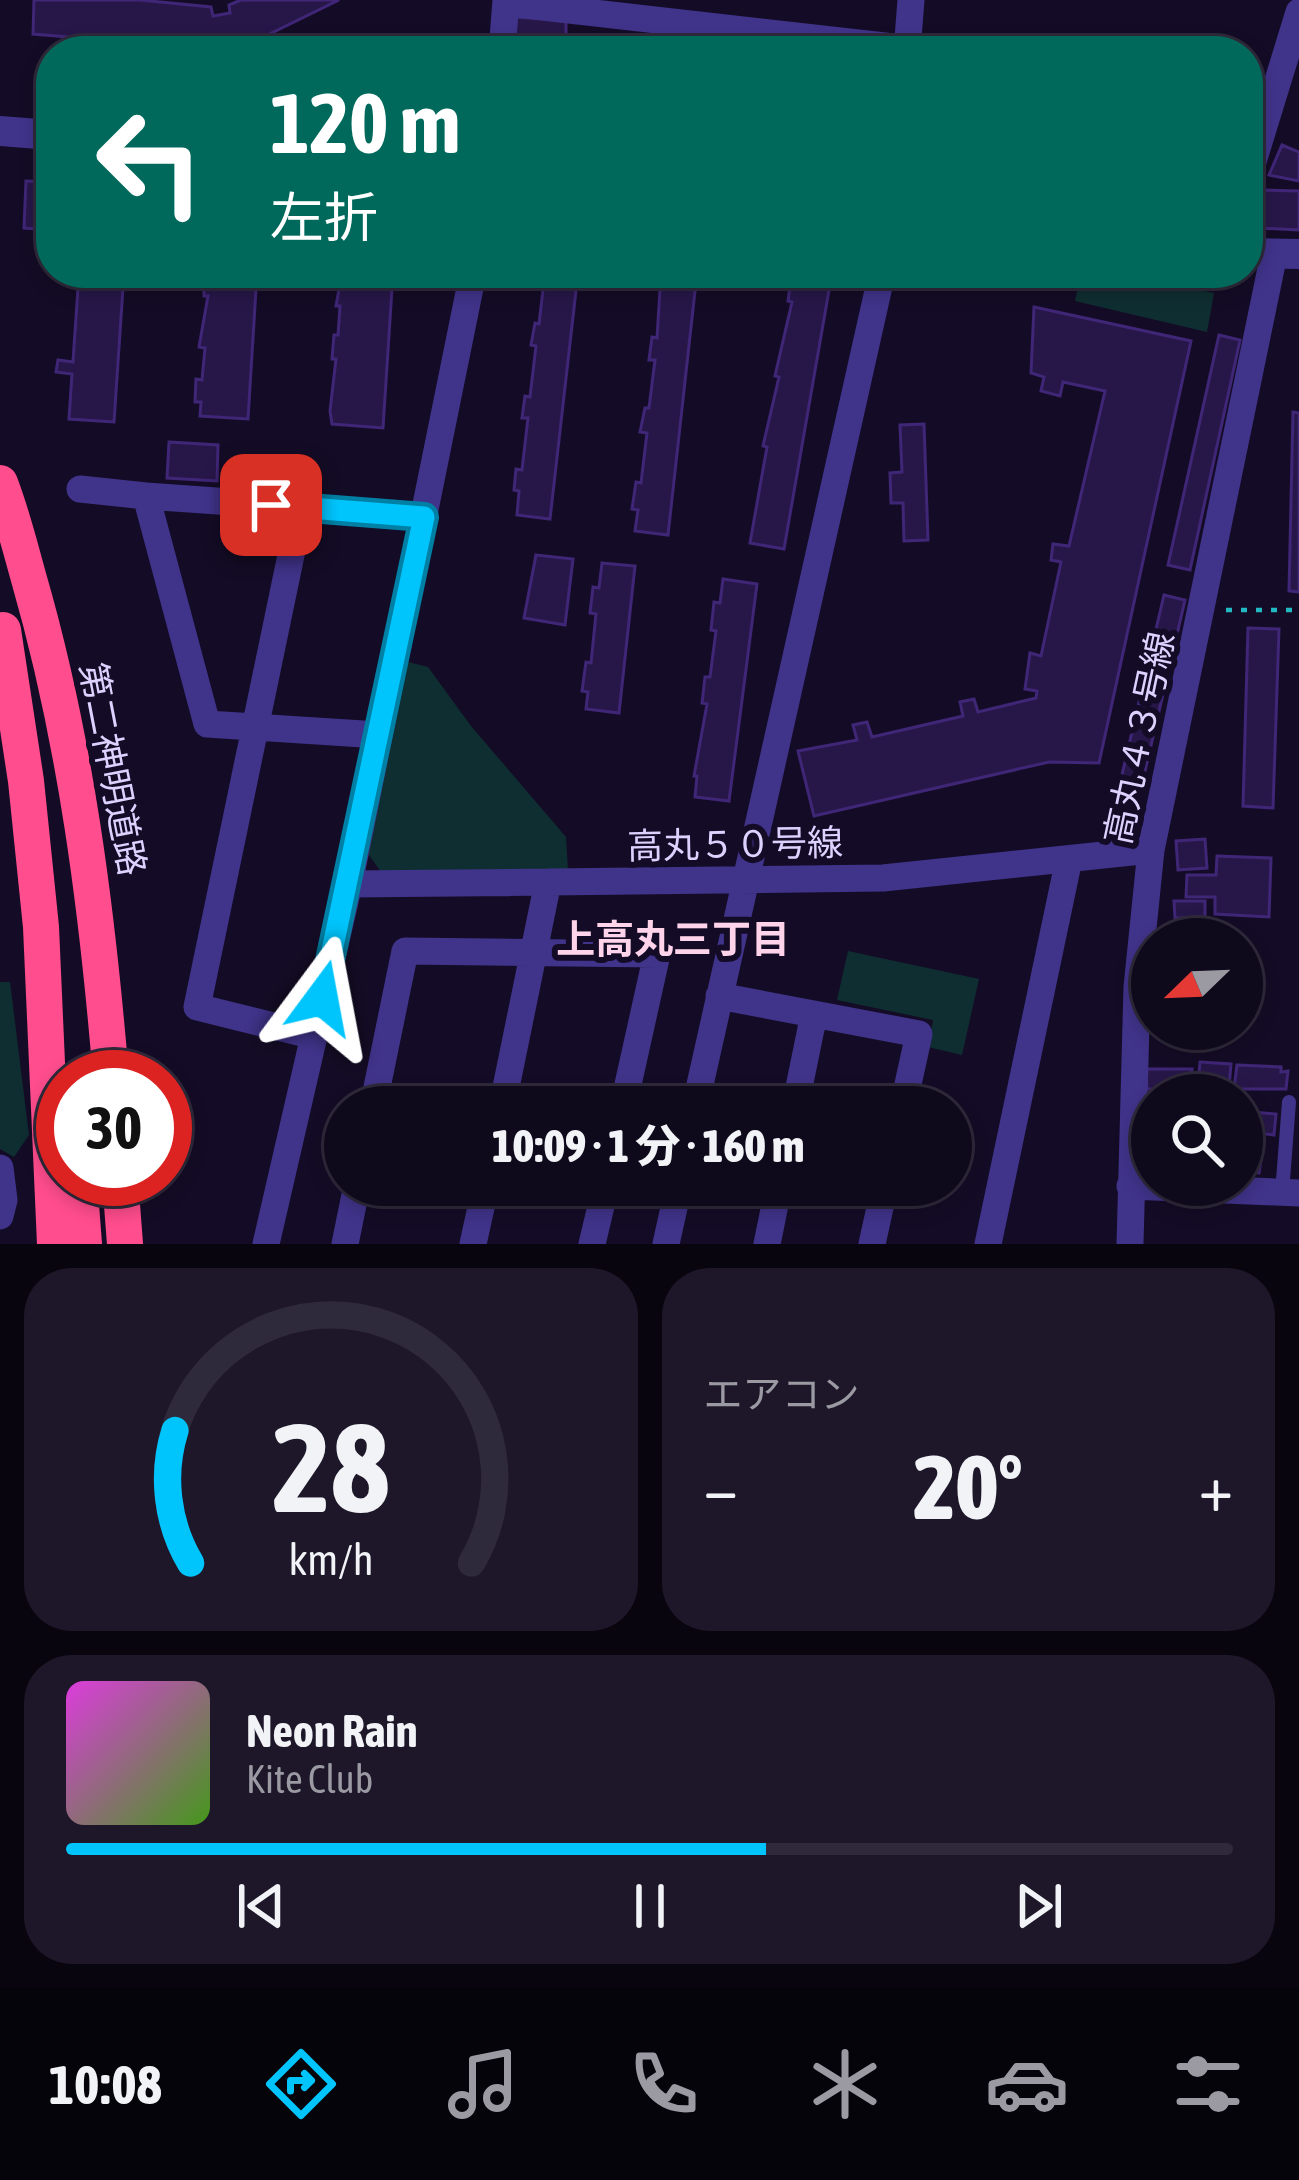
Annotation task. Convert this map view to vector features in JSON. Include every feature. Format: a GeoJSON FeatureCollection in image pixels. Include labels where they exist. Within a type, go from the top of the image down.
{"type":"FeatureCollection","features":[{"type":"Feature","properties":{"kind":"highway","name":"第二神明道路"},"geometry":{"type":"LineString","coordinates":[[0,483],[42,624],[78,787],[99,930],[109,1050]]}},
{"type":"Feature","properties":{"kind":"highway"},"geometry":{"type":"LineString","coordinates":[[2,624],[39,794],[56,906],[69,1050]]}},
{"type":"Feature","properties":{"kind":"highway"},"geometry":{"type":"LineString","coordinates":[[2,624],[26,781],[40,927],[55,1244]]}},
{"type":"Feature","properties":{"kind":"highway"},"geometry":{"type":"LineString","coordinates":[[81,1206],[84,1244]]}},
{"type":"Feature","properties":{"kind":"highway"},"geometry":{"type":"LineString","coordinates":[[122,1206],[125,1244]]}},
{"type":"Feature","properties":{"kind":"street"},"geometry":{"type":"LineString","coordinates":[[911,0],[914,36]]}},
{"type":"Feature","properties":{"kind":"street"},"geometry":{"type":"LineString","coordinates":[[503,36],[506,1],[798,36]]}},
{"type":"Feature","properties":{"kind":"street"},"geometry":{"type":"LineString","coordinates":[[1263,103],[1289,78],[1299,12]]}},
{"type":"Feature","properties":{"kind":"street"},"geometry":{"type":"LineString","coordinates":[[0,131],[36,134]]}},
{"type":"Feature","properties":{"kind":"street","name":"高丸４３号線"},"geometry":{"type":"LineString","coordinates":[[1130,1244],[1137,987],[1150,850],[1274,254]]}},
{"type":"Feature","properties":{"kind":"street"},"geometry":{"type":"LineString","coordinates":[[266,1244],[349,884],[470,288]]}},
{"type":"Feature","properties":{"kind":"street"},"geometry":{"type":"LineString","coordinates":[[700,1086],[879,288]]}},
{"type":"Feature","properties":{"kind":"street"},"geometry":{"type":"LineString","coordinates":[[80,489],[424,517]]}},
{"type":"Feature","properties":{"kind":"street"},"geometry":{"type":"LineString","coordinates":[[146,496],[207,724],[379,735]]}},
{"type":"Feature","properties":{"kind":"street"},"geometry":{"type":"LineString","coordinates":[[301,507],[197,1007],[314,1036]]}},
{"type":"Feature","properties":{"kind":"street","name":"高丸５０号線"},"geometry":{"type":"LineString","coordinates":[[349,884],[883,878],[1150,850]]}},
{"type":"Feature","properties":{"kind":"street"},"geometry":{"type":"LineString","coordinates":[[988,1244],[1069,859]]}},
{"type":"Feature","properties":{"kind":"street"},"geometry":{"type":"LineString","coordinates":[[506,1086],[548,882]]}},
{"type":"Feature","properties":{"kind":"street"},"geometry":{"type":"LineString","coordinates":[[377,1086],[405,952],[657,954],[628,1086]]}},
{"type":"Feature","properties":{"kind":"street"},"geometry":{"type":"LineString","coordinates":[[719,996],[920,1034],[908,1086]]}},
{"type":"Feature","properties":{"kind":"street"},"geometry":{"type":"LineString","coordinates":[[799,1086],[814,1014]]}},
{"type":"Feature","properties":{"kind":"street"},"geometry":{"type":"LineString","coordinates":[[0,1168],[4,1200],[0,1216]]}},
{"type":"Feature","properties":{"kind":"street"},"geometry":{"type":"LineString","coordinates":[[1130,1186],[1290,1193]]}},
{"type":"Feature","properties":{"kind":"street"},"geometry":{"type":"LineString","coordinates":[[345,1244],[353,1206]]}},
{"type":"Feature","properties":{"kind":"street"},"geometry":{"type":"LineString","coordinates":[[473,1244],[481,1206]]}},
{"type":"Feature","properties":{"kind":"street"},"geometry":{"type":"LineString","coordinates":[[592,1244],[601,1206]]}},
{"type":"Feature","properties":{"kind":"street"},"geometry":{"type":"LineString","coordinates":[[666,1244],[674,1206]]}},
{"type":"Feature","properties":{"kind":"street"},"geometry":{"type":"LineString","coordinates":[[767,1244],[775,1206]]}},
{"type":"Feature","properties":{"kind":"street"},"geometry":{"type":"LineString","coordinates":[[872,1244],[880,1206]]}},
{"type":"Feature","properties":{"kind":"lane"},"geometry":{"type":"LineString","coordinates":[[1289,1102],[1290,1193]]}},
{"type":"Feature","properties":{"kind":"path"},"geometry":{"type":"LineString","coordinates":[[1202,610],[1299,610]]}},
{"type":"Feature","properties":{"kind":"green space"},"geometry":{"type":"Polygon","coordinates":[[[1078,288],[1190,288],[1214,293],[1207,332],[1075,301],[1078,288]]]}},
{"type":"Feature","properties":{"kind":"green space"},"geometry":{"type":"Polygon","coordinates":[[[408,662],[428,667],[471,726],[566,837],[568,870],[381,872],[366,851],[408,662]]]}},
{"type":"Feature","properties":{"kind":"green space"},"geometry":{"type":"Polygon","coordinates":[[[848,951],[979,979],[962,1055],[928,1047],[933,1020],[837,1000],[848,951]]]}},
{"type":"Feature","properties":{"kind":"green space"},"geometry":{"type":"Polygon","coordinates":[[[0,982],[10,982],[29,1135],[14,1157],[0,1149],[0,982]]]}},
{"type":"Feature","properties":{"kind":"building"},"geometry":{"type":"Polygon","coordinates":[[[34,0],[140,0],[211,7],[213,16],[230,13],[229,5],[241,0],[339,0],[266,36],[33,34],[34,0]]]}},
{"type":"Feature","properties":{"kind":"building"},"geometry":{"type":"Polygon","coordinates":[[[514,17],[566,20],[566,36],[513,36],[514,17]]]}},
{"type":"Feature","properties":{"kind":"building"},"geometry":{"type":"Polygon","coordinates":[[[1282,145],[1299,152],[1299,181],[1269,175],[1282,145]]]}},
{"type":"Feature","properties":{"kind":"building"},"geometry":{"type":"Polygon","coordinates":[[[26,181],[36,181],[36,229],[24,228],[26,181]]]}},
{"type":"Feature","properties":{"kind":"building"},"geometry":{"type":"Polygon","coordinates":[[[1263,190],[1299,191],[1299,230],[1263,228],[1263,190]]]}},
{"type":"Feature","properties":{"kind":"building"},"geometry":{"type":"Polygon","coordinates":[[[78,288],[123,288],[114,422],[69,419],[72,374],[56,372],[58,360],[73,362],[78,288]]]}},
{"type":"Feature","properties":{"kind":"building"},"geometry":{"type":"Polygon","coordinates":[[[204,288],[256,288],[248,419],[200,416],[201,402],[195,402],[205,348],[199,347],[208,296],[204,288]]]}},
{"type":"Feature","properties":{"kind":"building"},"geometry":{"type":"Polygon","coordinates":[[[339,288],[392,288],[383,428],[332,424],[336,359],[332,359],[340,306],[336,306],[339,288]]]}},
{"type":"Feature","properties":{"kind":"building"},"geometry":{"type":"Polygon","coordinates":[[[543,288],[576,288],[550,519],[517,515],[519,491],[514,490],[516,469],[522,470],[528,418],[522,418],[525,396],[530,397],[536,346],[531,345],[535,323],[539,324],[543,288]]]}},
{"type":"Feature","properties":{"kind":"building"},"geometry":{"type":"Polygon","coordinates":[[[660,288],[695,288],[668,535],[635,531],[638,510],[632,509],[636,482],[641,483],[647,433],[640,432],[645,408],[649,408],[655,360],[649,360],[652,337],[657,338],[660,288]]]}},
{"type":"Feature","properties":{"kind":"building"},"geometry":{"type":"Polygon","coordinates":[[[790,288],[829,288],[784,549],[750,543],[767,447],[763,446],[779,377],[775,376],[792,302],[788,301],[790,288]]]}},
{"type":"Feature","properties":{"kind":"building"},"geometry":{"type":"Polygon","coordinates":[[[1034,307],[1191,341],[1099,763],[1049,762],[814,816],[798,751],[857,740],[853,725],[867,722],[872,737],[963,716],[960,702],[974,699],[978,712],[1036,698],[1037,691],[1025,689],[1030,653],[1041,656],[1061,562],[1051,560],[1053,544],[1069,546],[1105,391],[1063,382],[1060,396],[1041,391],[1044,377],[1031,373],[1034,307]]]}},
{"type":"Feature","properties":{"kind":"building"},"geometry":{"type":"Polygon","coordinates":[[[1219,335],[1240,340],[1190,570],[1168,565],[1219,335]]]}},
{"type":"Feature","properties":{"kind":"building"},"geometry":{"type":"Polygon","coordinates":[[[1293,412],[1299,413],[1299,592],[1289,591],[1293,412]]]}},
{"type":"Feature","properties":{"kind":"building"},"geometry":{"type":"Polygon","coordinates":[[[924,424],[928,540],[904,541],[903,503],[891,503],[890,473],[902,472],[900,425],[924,424]]]}},
{"type":"Feature","properties":{"kind":"building"},"geometry":{"type":"Polygon","coordinates":[[[169,442],[218,445],[217,481],[167,478],[169,442]]]}},
{"type":"Feature","properties":{"kind":"building"},"geometry":{"type":"Polygon","coordinates":[[[536,555],[573,559],[565,625],[524,618],[536,555]]]}},
{"type":"Feature","properties":{"kind":"building"},"geometry":{"type":"Polygon","coordinates":[[[602,563],[635,566],[619,713],[586,709],[588,692],[582,691],[586,662],[591,663],[596,614],[590,613],[593,587],[599,588],[602,563]]]}},
{"type":"Feature","properties":{"kind":"building"},"geometry":{"type":"Polygon","coordinates":[[[723,579],[757,584],[729,801],[695,797],[694,776],[707,704],[702,703],[705,677],[710,677],[716,631],[711,630],[714,602],[720,603],[723,579]]]}},
{"type":"Feature","properties":{"kind":"building"},"geometry":{"type":"Polygon","coordinates":[[[1164,595],[1185,600],[1142,784],[1121,779],[1164,595]]]}},
{"type":"Feature","properties":{"kind":"building"},"geometry":{"type":"Polygon","coordinates":[[[1248,628],[1279,629],[1273,808],[1243,806],[1248,628]]]}},
{"type":"Feature","properties":{"kind":"building"},"geometry":{"type":"Polygon","coordinates":[[[1205,839],[1207,868],[1178,870],[1176,841],[1205,839]]]}},
{"type":"Feature","properties":{"kind":"building"},"geometry":{"type":"Polygon","coordinates":[[[1217,856],[1271,858],[1269,917],[1215,914],[1215,897],[1186,897],[1187,875],[1216,875],[1217,856]]]}},
{"type":"Feature","properties":{"kind":"building"},"geometry":{"type":"Polygon","coordinates":[[[1174,901],[1205,901],[1205,918],[1175,918],[1174,901]]]}},
{"type":"Feature","properties":{"kind":"building"},"geometry":{"type":"Polygon","coordinates":[[[1200,1062],[1231,1064],[1230,1074],[1199,1074],[1200,1062]]]}},
{"type":"Feature","properties":{"kind":"building"},"geometry":{"type":"Polygon","coordinates":[[[1237,1065],[1281,1067],[1281,1072],[1288,1071],[1286,1089],[1263,1089],[1263,1074],[1236,1074],[1237,1065]]]}},
{"type":"Feature","properties":{"kind":"building"},"geometry":{"type":"Polygon","coordinates":[[[1146,1069],[1192,1069],[1192,1074],[1146,1074],[1146,1069]]]}},
{"type":"Feature","properties":{"kind":"building"},"geometry":{"type":"Polygon","coordinates":[[[1263,1113],[1276,1114],[1274,1135],[1263,1134],[1263,1113]]]}},
{"type":"Feature","properties":{"kind":"district","name":"上高丸三丁目"},"geometry":{"type":"Point","coordinates":[673,939]}},
{"type":"Feature","properties":{"kind":"route"},"geometry":{"type":"LineString","coordinates":[[271,505],[424,517],[322,998]]}}]}
